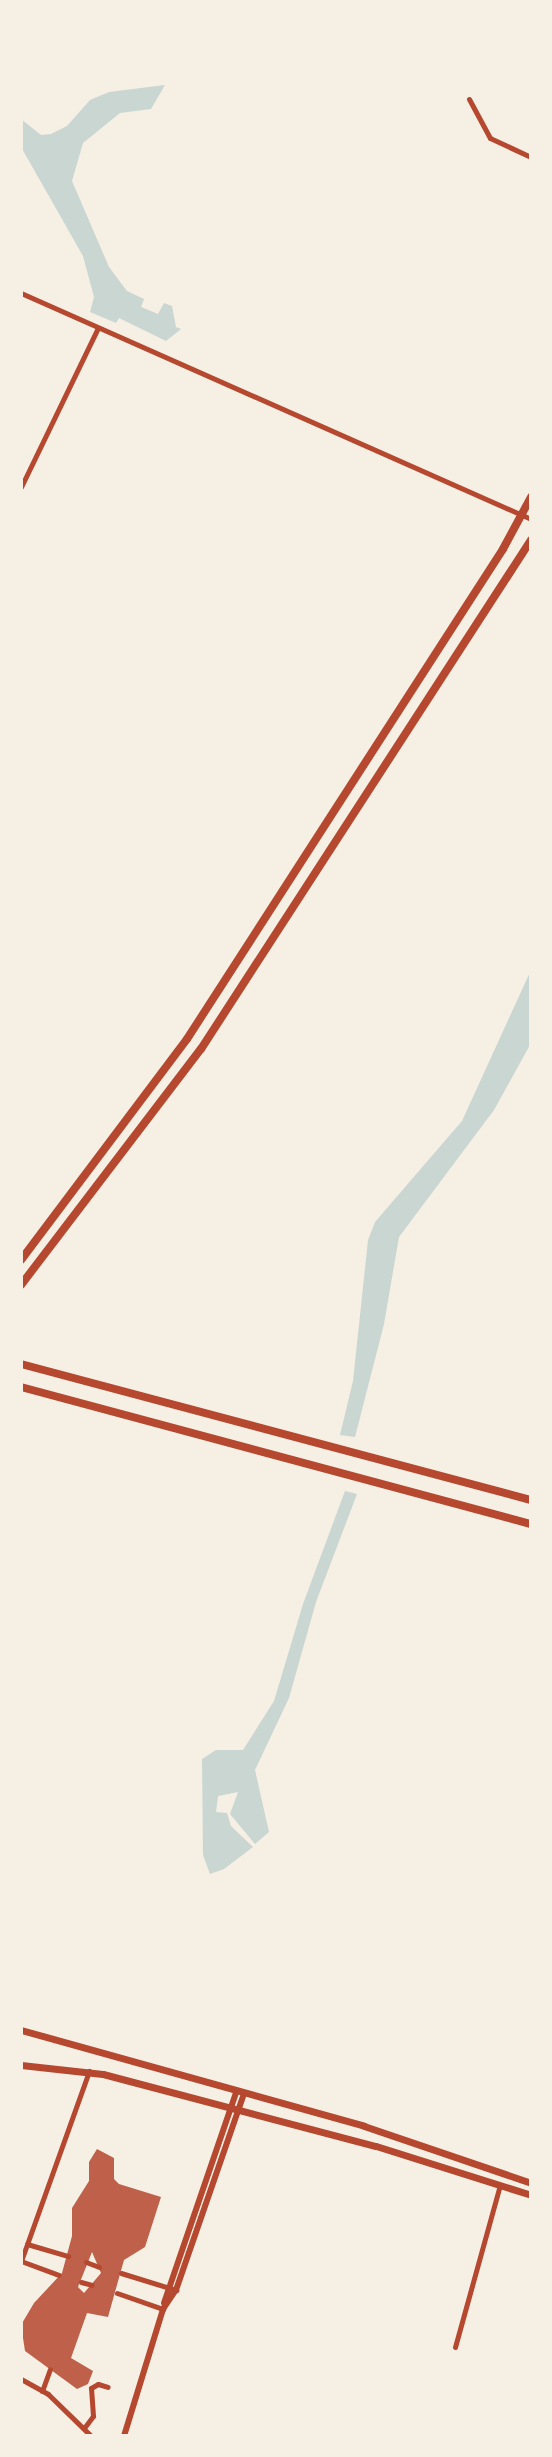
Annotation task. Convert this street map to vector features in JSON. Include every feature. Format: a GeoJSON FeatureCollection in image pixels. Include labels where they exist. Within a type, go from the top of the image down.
{"type":"FeatureCollection","features":[{"type":"Feature","properties":{"kind":"main road"},"geometry":{"type":"LineString","coordinates":[[21,1260],[187,1039],[531,497]]}},
{"type":"Feature","properties":{"kind":"main road"},"geometry":{"type":"LineString","coordinates":[[21,1285],[201,1049],[531,540]]}},
{"type":"Feature","properties":{"kind":"main road"},"geometry":{"type":"LineString","coordinates":[[21,1364],[531,1500]]}},
{"type":"Feature","properties":{"kind":"main road"},"geometry":{"type":"LineString","coordinates":[[21,1389],[531,1524]]}},
{"type":"Feature","properties":{"kind":"main road"},"geometry":{"type":"LineString","coordinates":[[21,2030],[240,2094],[364,2126],[531,2183]]}},
{"type":"Feature","properties":{"kind":"main road"},"geometry":{"type":"LineString","coordinates":[[21,2065],[89,2071],[376,2146],[531,2195]]}},
{"type":"Feature","properties":{"kind":"street"},"geometry":{"type":"LineString","coordinates":[[469,99],[489,138],[531,157]]}},
{"type":"Feature","properties":{"kind":"street"},"geometry":{"type":"LineString","coordinates":[[21,293],[531,519]]}},
{"type":"Feature","properties":{"kind":"street"},"geometry":{"type":"LineString","coordinates":[[21,487],[99,328]]}},
{"type":"Feature","properties":{"kind":"street"},"geometry":{"type":"LineString","coordinates":[[59,2275],[21,2261],[89,2071]]}},
{"type":"Feature","properties":{"kind":"street"},"geometry":{"type":"LineString","coordinates":[[124,2436],[168,2287],[240,2094]]}},
{"type":"Feature","properties":{"kind":"street"},"geometry":{"type":"LineString","coordinates":[[163,2309],[176,2290],[234,2111]]}},
{"type":"Feature","properties":{"kind":"street"},"geometry":{"type":"LineString","coordinates":[[455,2347],[500,2185]]}},
{"type":"Feature","properties":{"kind":"street"},"geometry":{"type":"LineString","coordinates":[[27,2244],[68,2256]]}},
{"type":"Feature","properties":{"kind":"street"},"geometry":{"type":"LineString","coordinates":[[86,2262],[100,2267]]}},
{"type":"Feature","properties":{"kind":"street"},"geometry":{"type":"LineString","coordinates":[[121,2273],[176,2290]]}},
{"type":"Feature","properties":{"kind":"street"},"geometry":{"type":"LineString","coordinates":[[82,2282],[92,2286]]}},
{"type":"Feature","properties":{"kind":"street"},"geometry":{"type":"LineString","coordinates":[[117,2293],[163,2309]]}},
{"type":"Feature","properties":{"kind":"street"},"geometry":{"type":"LineString","coordinates":[[42,2390],[50,2369]]}},
{"type":"Feature","properties":{"kind":"street"},"geometry":{"type":"LineString","coordinates":[[21,2379],[42,2390],[91,2436]]}},
{"type":"Feature","properties":{"kind":"street"},"geometry":{"type":"LineString","coordinates":[[83,2428],[93,2416],[91,2388],[98,2384],[108,2387]]}},
{"type":"Feature","properties":{"kind":"shaded area"},"geometry":{"type":"Polygon","coordinates":[[[165,85],[151,109],[120,113],[83,143],[72,181],[109,267],[127,291],[144,299],[141,307],[158,314],[164,303],[172,306],[176,327],[181,329],[166,341],[119,318],[116,323],[90,312],[94,297],[83,256],[21,147],[21,119],[41,135],[51,134],[67,126],[90,100],[109,92],[165,85]]]}},
{"type":"Feature","properties":{"kind":"shaded area"},"geometry":{"type":"Polygon","coordinates":[[[531,970],[531,1043],[494,1110],[399,1237],[384,1324],[355,1437],[340,1435],[353,1381],[368,1240],[375,1222],[462,1121],[531,970]]]}},
{"type":"Feature","properties":{"kind":"shaded area"},"geometry":{"type":"Polygon","coordinates":[[[345,1491],[357,1494],[316,1602],[289,1698],[255,1770],[269,1832],[255,1844],[230,1814],[238,1792],[218,1796],[216,1812],[227,1813],[231,1826],[253,1847],[224,1869],[210,1874],[203,1855],[202,1759],[216,1750],[243,1750],[274,1701],[303,1604],[345,1491]]]}},
{"type":"Feature","properties":{"kind":"building"},"geometry":{"type":"Polygon","coordinates":[[[97,2149],[114,2158],[114,2179],[119,2184],[161,2197],[145,2247],[124,2260],[108,2317],[87,2313],[71,2358],[93,2371],[88,2384],[77,2389],[25,2351],[21,2325],[34,2303],[62,2273],[72,2236],[72,2208],[89,2181],[89,2162],[97,2149]],[[92,2252],[78,2287],[84,2293],[101,2273],[92,2252]]]}}]}
